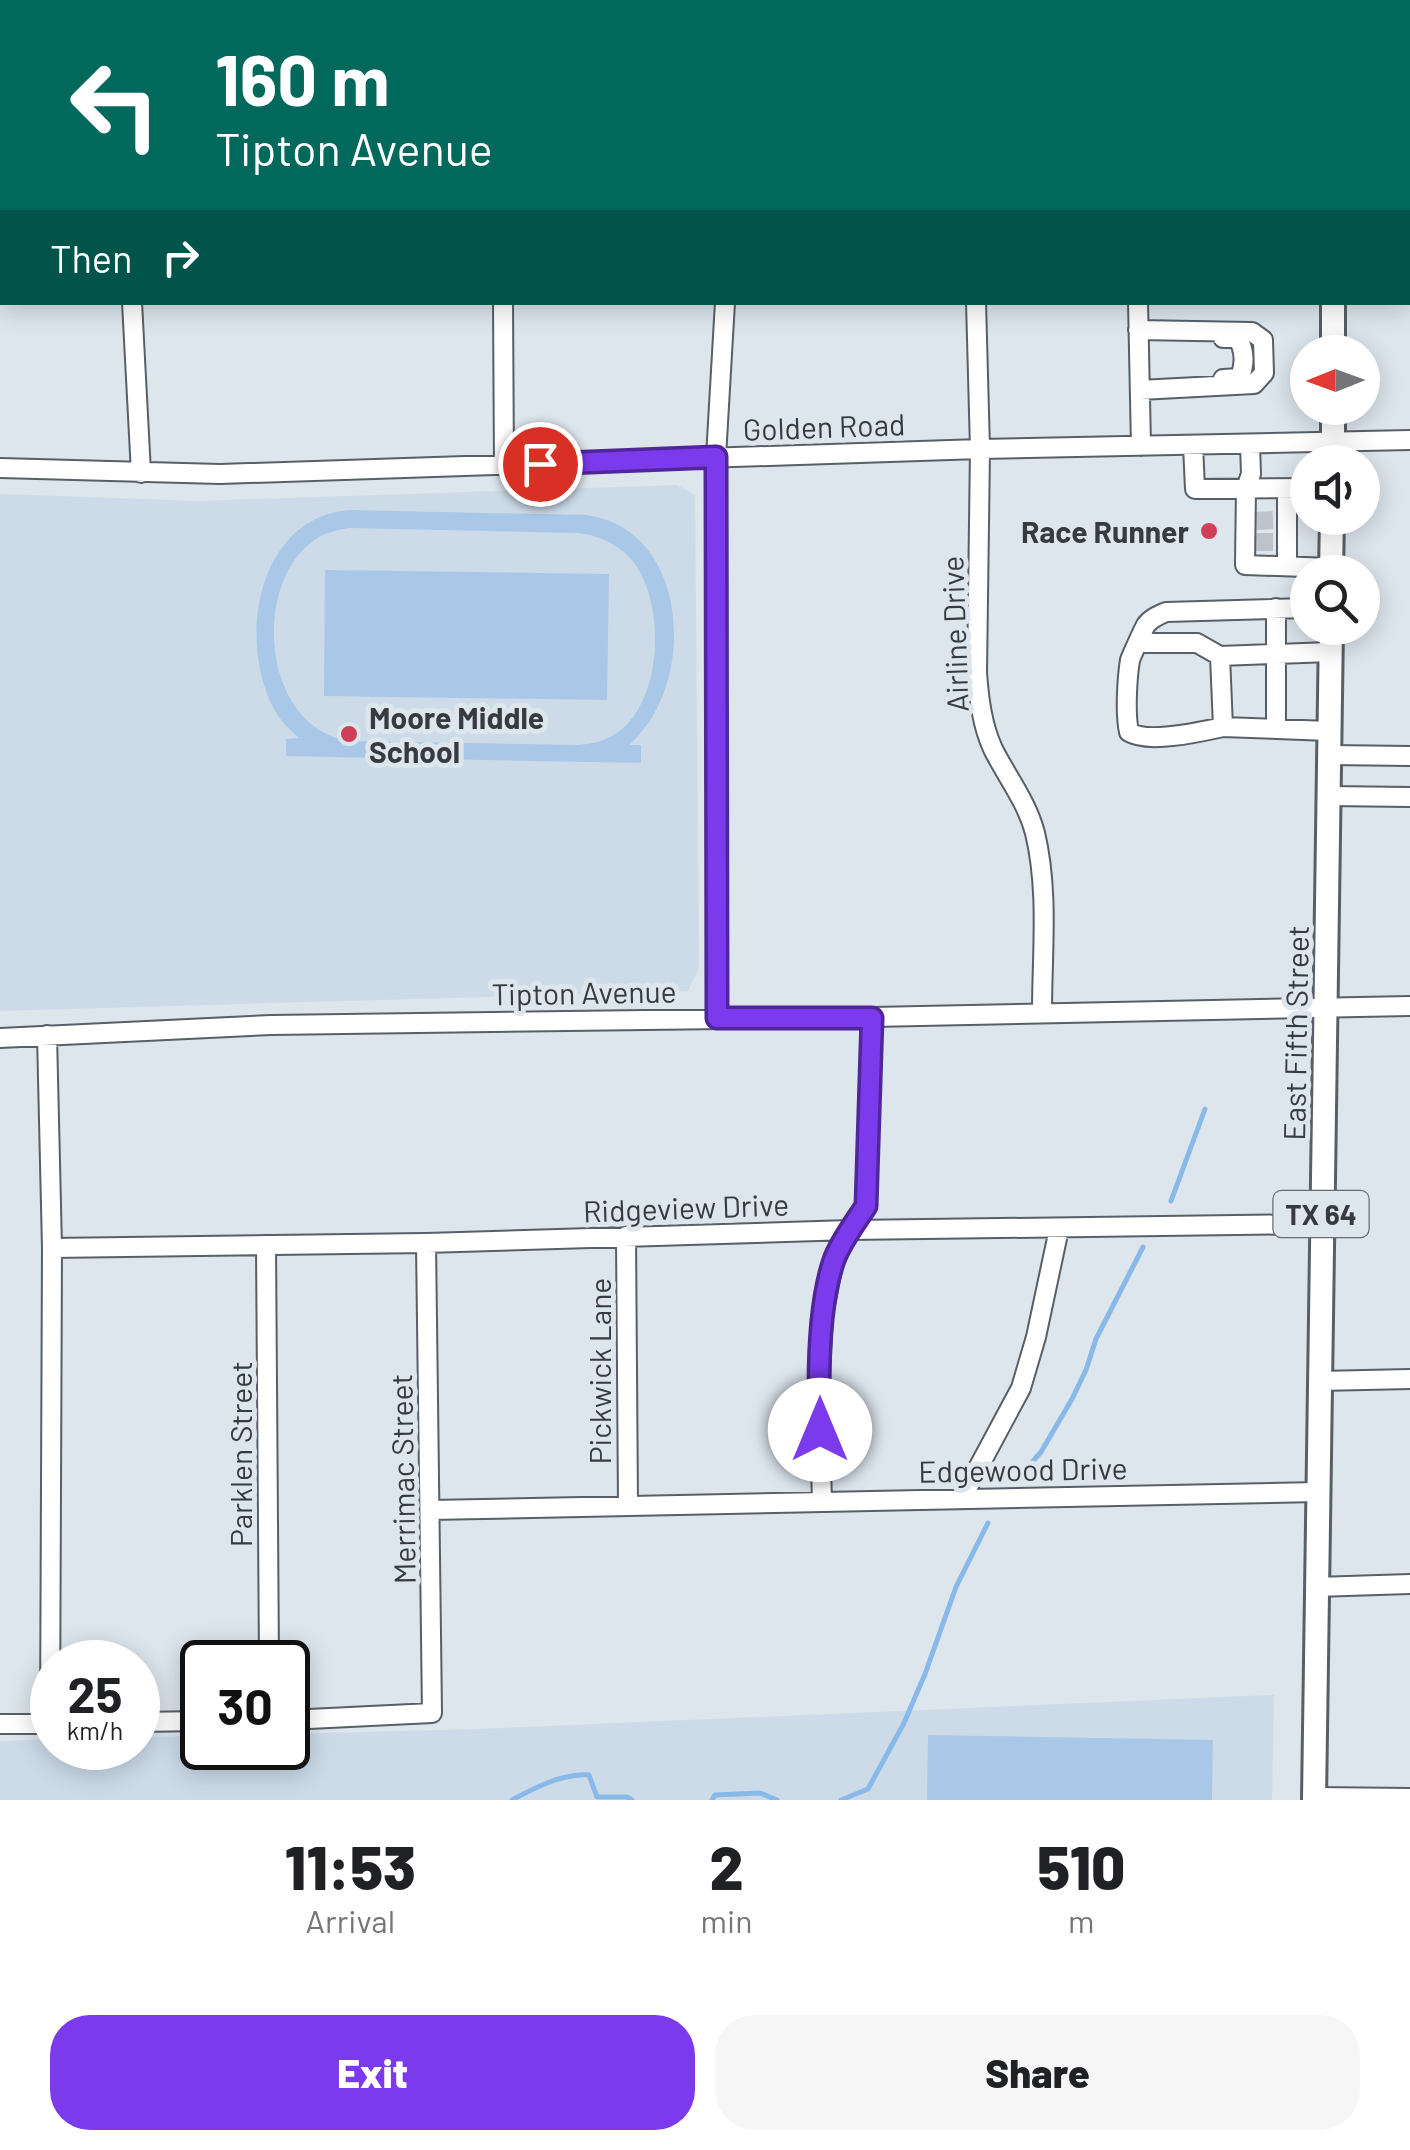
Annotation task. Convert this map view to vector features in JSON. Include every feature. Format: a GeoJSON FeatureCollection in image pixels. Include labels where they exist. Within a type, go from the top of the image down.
{"type":"FeatureCollection","features":[{"type":"Feature","properties":{"kind":"main road"},"geometry":{"type":"LineString","coordinates":[[1333,305],[1333,335]]}},
{"type":"Feature","properties":{"kind":"main road","name":"East Fifth Street"},"geometry":{"type":"LineString","coordinates":[[1314,1799],[1330,645]]}},
{"type":"Feature","properties":{"kind":"street"},"geometry":{"type":"LineString","coordinates":[[1146,0],[1199,0]]}},
{"type":"Feature","properties":{"kind":"street"},"geometry":{"type":"LineString","coordinates":[[132,305],[141,473]]}},
{"type":"Feature","properties":{"kind":"street"},"geometry":{"type":"LineString","coordinates":[[503,305],[504,466]]}},
{"type":"Feature","properties":{"kind":"street"},"geometry":{"type":"LineString","coordinates":[[717,1018],[716,457],[725,305]]}},
{"type":"Feature","properties":{"kind":"street","name":"Airline Drive"},"geometry":{"type":"LineString","coordinates":[[976,305],[979,701],[993,748],[1034,829],[1043,886],[1042,1012]]}},
{"type":"Feature","properties":{"kind":"street"},"geometry":{"type":"LineString","coordinates":[[1139,305],[1144,330],[1140,446]]}},
{"type":"Feature","properties":{"kind":"street"},"geometry":{"type":"LineString","coordinates":[[1144,330],[1164,338],[1238,338],[1244,349],[1240,378],[1186,382],[1169,389]]}},
{"type":"Feature","properties":{"kind":"street"},"geometry":{"type":"LineString","coordinates":[[1140,390],[1254,384],[1264,373],[1263,340],[1252,332],[1144,330]]}},
{"type":"Feature","properties":{"kind":"street","name":"Golden Road"},"geometry":{"type":"LineString","coordinates":[[1378,445],[1410,440]]}},
{"type":"Feature","properties":{"kind":"street"},"geometry":{"type":"LineString","coordinates":[[1250,444],[1251,474],[1246,488],[1250,543],[1245,564],[1290,566]]}},
{"type":"Feature","properties":{"kind":"street","name":"Golden Road"},"geometry":{"type":"LineString","coordinates":[[0,468],[220,474],[980,449],[1250,444],[1290,448]]}},
{"type":"Feature","properties":{"kind":"street"},"geometry":{"type":"LineString","coordinates":[[1194,445],[1194,489],[1290,489]]}},
{"type":"Feature","properties":{"kind":"street"},"geometry":{"type":"LineString","coordinates":[[1287,489],[1281,520],[1287,566]]}},
{"type":"Feature","properties":{"kind":"street"},"geometry":{"type":"LineString","coordinates":[[1276,608],[1276,729]]}},
{"type":"Feature","properties":{"kind":"street"},"geometry":{"type":"LineString","coordinates":[[1290,608],[1166,612],[1153,618],[1145,626],[1130,662],[1129,732],[1146,737],[1222,727],[1276,729],[1329,743],[1410,756]]}},
{"type":"Feature","properties":{"kind":"street"},"geometry":{"type":"LineString","coordinates":[[1140,644],[1197,643],[1220,656],[1330,652]]}},
{"type":"Feature","properties":{"kind":"street"},"geometry":{"type":"LineString","coordinates":[[1220,656],[1222,727]]}},
{"type":"Feature","properties":{"kind":"street"},"geometry":{"type":"LineString","coordinates":[[1328,796],[1410,797]]}},
{"type":"Feature","properties":{"kind":"street","name":"Tipton Avenue"},"geometry":{"type":"LineString","coordinates":[[0,1038],[271,1025],[872,1018],[1410,1006]]}},
{"type":"Feature","properties":{"kind":"street"},"geometry":{"type":"LineString","coordinates":[[822,1502],[819,1394],[823,1316],[834,1259],[866,1206],[872,1018]]}},
{"type":"Feature","properties":{"kind":"street"},"geometry":{"type":"LineString","coordinates":[[47,1036],[52,1248],[51,1640]]}},
{"type":"Feature","properties":{"kind":"street","name":"Ridgeview Drive"},"geometry":{"type":"LineString","coordinates":[[52,1248],[1321,1224]]}},
{"type":"Feature","properties":{"kind":"street"},"geometry":{"type":"LineString","coordinates":[[962,1498],[1022,1388],[1058,1228]]}},
{"type":"Feature","properties":{"kind":"street","name":"Pickwick Lane"},"geometry":{"type":"LineString","coordinates":[[626,1236],[628,1505]]}},
{"type":"Feature","properties":{"kind":"street","name":"Merrimac Street"},"geometry":{"type":"LineString","coordinates":[[310,1719],[432,1714],[426,1243]]}},
{"type":"Feature","properties":{"kind":"street","name":"Parklen Street"},"geometry":{"type":"LineString","coordinates":[[266,1244],[269,1640]]}},
{"type":"Feature","properties":{"kind":"street"},"geometry":{"type":"LineString","coordinates":[[1320,1381],[1410,1379]]}},
{"type":"Feature","properties":{"kind":"street","name":"Edgewood Drive"},"geometry":{"type":"LineString","coordinates":[[430,1510],[1318,1492]]}},
{"type":"Feature","properties":{"kind":"street"},"geometry":{"type":"LineString","coordinates":[[1316,1587],[1410,1584]]}},
{"type":"Feature","properties":{"kind":"street"},"geometry":{"type":"LineString","coordinates":[[0,1724],[30,1724]]}},
{"type":"Feature","properties":{"kind":"street"},"geometry":{"type":"LineString","coordinates":[[1314,1799],[1410,1798]]}},
{"type":"Feature","properties":{"kind":"shaded area","name":"Moore Middle School"},"geometry":{"type":"Polygon","coordinates":[[[677,485],[695,495],[699,968],[688,991],[0,1011],[0,494],[198,501],[677,485]]]}},
{"type":"Feature","properties":{"kind":"shaded area"},"geometry":{"type":"Polygon","coordinates":[[[349,510],[586,515],[621,526],[647,548],[664,578],[673,613],[673,650],[666,686],[651,718],[629,745],[641,745],[641,763],[286,756],[286,739],[299,738],[276,713],[263,681],[257,650],[257,618],[263,587],[275,558],[293,535],[318,518],[349,510]],[[349,528],[319,537],[297,557],[282,585],[275,617],[275,651],[283,683],[298,710],[321,731],[351,741],[578,745],[608,738],[627,725],[650,681],[655,628],[651,601],[643,578],[625,553],[606,541],[577,533],[349,528]]]}},
{"type":"Feature","properties":{"kind":"shaded area"},"geometry":{"type":"Polygon","coordinates":[[[325,570],[609,574],[607,700],[324,696],[325,570]]]}},
{"type":"Feature","properties":{"kind":"shaded area"},"geometry":{"type":"Polygon","coordinates":[[[1274,1695],[1272,1800],[0,1800],[0,1741],[30,1740],[30,1770],[160,1770],[160,1737],[180,1736],[180,1770],[310,1770],[310,1733],[1274,1695]]]}},
{"type":"Feature","properties":{"kind":"shaded area"},"geometry":{"type":"Polygon","coordinates":[[[928,1735],[1213,1740],[1212,1800],[927,1800],[928,1735]]]}},
{"type":"Feature","properties":{"kind":"waterway"},"geometry":{"type":"LineString","coordinates":[[1171,1201],[1205,1109]]}},
{"type":"Feature","properties":{"kind":"waterway"},"geometry":{"type":"LineString","coordinates":[[1018,1478],[1041,1452],[1072,1399],[1096,1339],[1143,1247]]}},
{"type":"Feature","properties":{"kind":"waterway"},"geometry":{"type":"LineString","coordinates":[[841,1800],[868,1789],[904,1723],[956,1587],[988,1523]]}},
{"type":"Feature","properties":{"kind":"waterway"},"geometry":{"type":"LineString","coordinates":[[512,1800],[539,1786],[579,1775],[589,1775],[597,1797],[632,1800]]}},
{"type":"Feature","properties":{"kind":"waterway"},"geometry":{"type":"LineString","coordinates":[[712,1800],[715,1795],[760,1793],[777,1800]]}},
{"type":"Feature","properties":{"kind":"tunnel"},"geometry":{"type":"LineString","coordinates":[[1255,521],[1275,520]]}},
{"type":"Feature","properties":{"kind":"tunnel"},"geometry":{"type":"LineString","coordinates":[[1255,542],[1275,542]]}},
{"type":"Feature","properties":{"kind":"place","name":"Race Runner"},"geometry":{"type":"Point","coordinates":[1209,531]}},
{"type":"Feature","properties":{"kind":"place","name":"Moore Middle School"},"geometry":{"type":"Point","coordinates":[349,734]}},
{"type":"Feature","properties":{"kind":"route"},"geometry":{"type":"LineString","coordinates":[[540,464],[716,457],[717,1018],[872,1018],[866,1206],[834,1259],[823,1316],[820,1430]]}}]}
